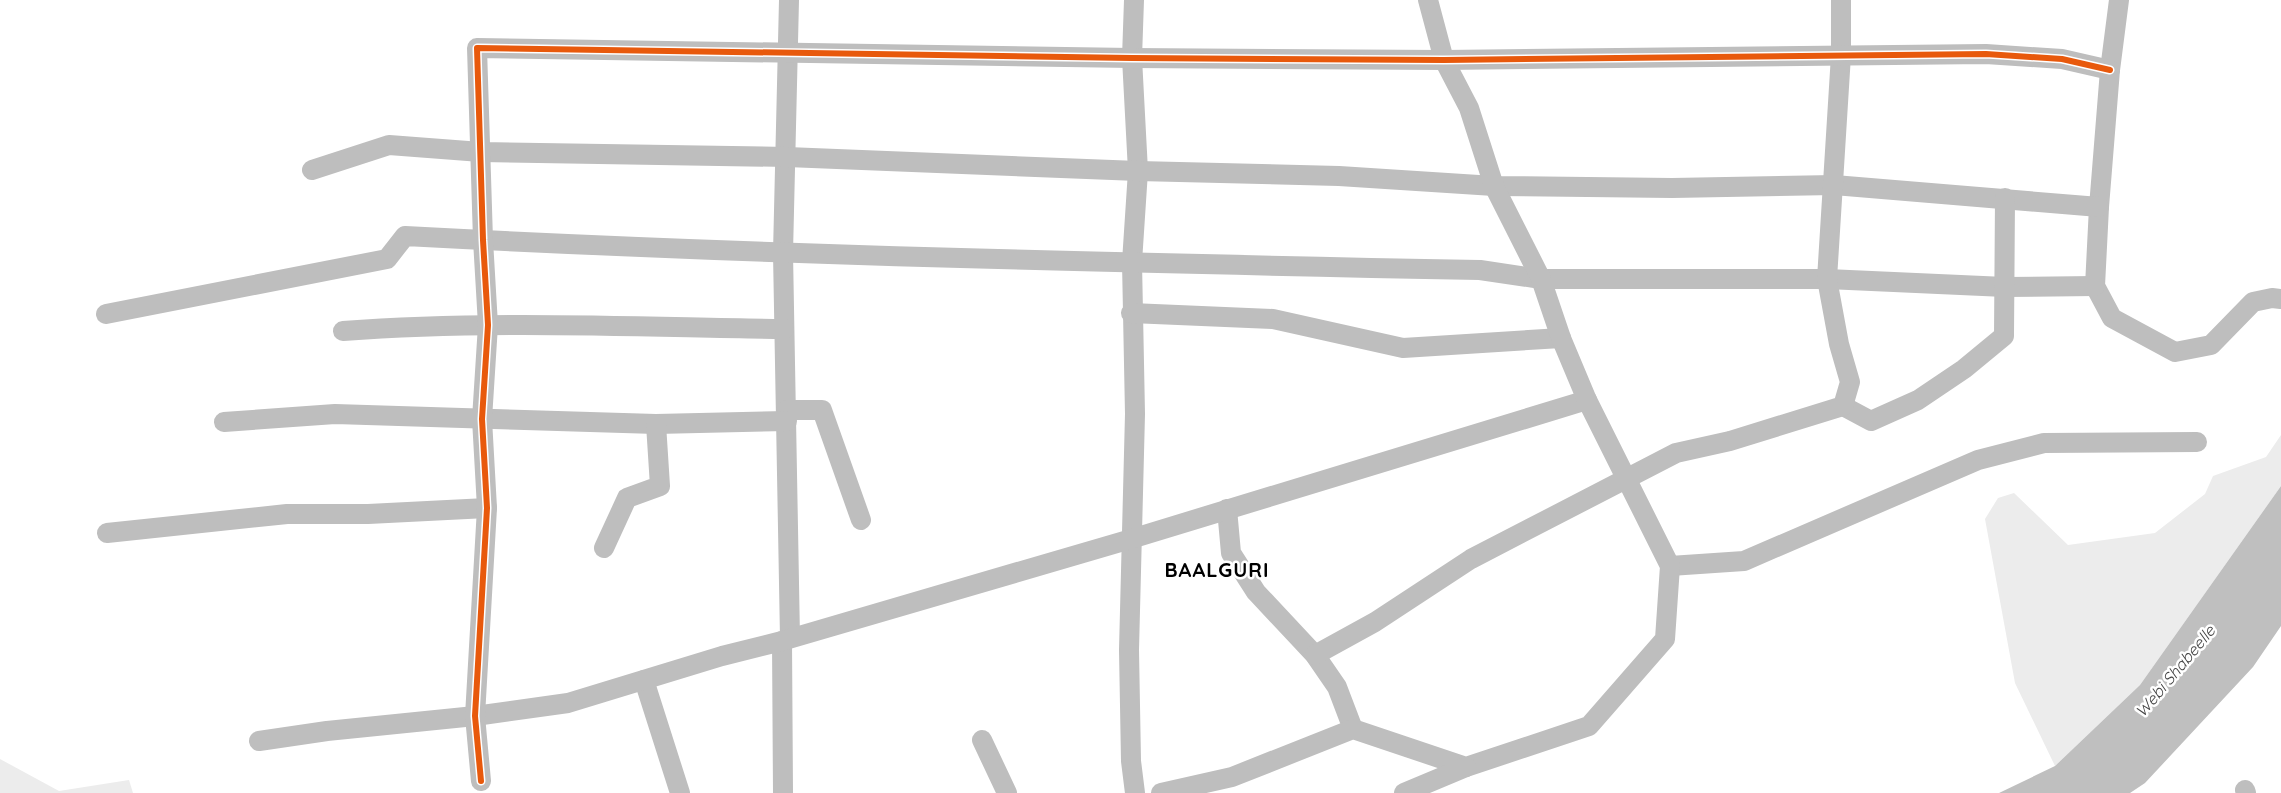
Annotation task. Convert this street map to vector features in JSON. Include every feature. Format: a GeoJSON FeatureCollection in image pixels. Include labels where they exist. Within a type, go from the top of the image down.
{"type":"FeatureCollection","features":[{"type":"Feature","properties":{"kind":"street"},"geometry":{"type":"LineString","coordinates":[[783,793],[787,416],[783,253],[787,157],[789,0]]}},
{"type":"Feature","properties":{"kind":"street"},"geometry":{"type":"LineString","coordinates":[[1134,0],[1132,58],[1138,171],[1132,262],[1131,313],[1135,414],[1129,650],[1131,761],[1135,793]]}},
{"type":"Feature","properties":{"kind":"street"},"geometry":{"type":"LineString","coordinates":[[1404,793],[1466,767],[1589,726],[1665,639],[1670,566],[1628,478],[1587,400],[1561,338],[1541,278],[1494,186],[1469,108],[1444,60],[1428,0]]}},
{"type":"Feature","properties":{"kind":"street"},"geometry":{"type":"LineString","coordinates":[[1841,0],[1841,55],[1827,279],[1839,344],[1850,382],[1843,406]]}},
{"type":"Feature","properties":{"kind":"street"},"geometry":{"type":"LineString","coordinates":[[2119,0],[2110,70],[2095,286],[2112,318],[2174,352],[2211,345],[2253,302],[2272,298],[2281,299]]}},
{"type":"Feature","properties":{"kind":"street"},"geometry":{"type":"LineString","coordinates":[[481,781],[476,716],[487,508],[482,419],[488,325],[483,240],[477,48],[1132,58],[1444,60],[1986,54],[2062,59],[2110,70]]}},
{"type":"Feature","properties":{"kind":"street"},"geometry":{"type":"LineString","coordinates":[[312,170],[389,145],[481,152],[787,157],[1138,171],[1339,176],[1494,186],[1672,188],[1834,185],[2099,207]]}},
{"type":"Feature","properties":{"kind":"street"},"geometry":{"type":"LineString","coordinates":[[1315,655],[1375,622],[1472,559],[1676,453],[1730,441],[1843,406],[1871,421],[1918,400],[1964,369],[2004,336],[2005,198]]}},
{"type":"Feature","properties":{"kind":"street"},"geometry":{"type":"LineString","coordinates":[[106,314],[387,259],[405,236],[783,253],[1480,270],[1541,278],[1827,279],[2005,287],[2095,286]]}},
{"type":"Feature","properties":{"kind":"street"},"geometry":{"type":"LineString","coordinates":[[1131,313],[1273,318],[1403,348],[1561,338]]}},
{"type":"Feature","properties":{"kind":"street"},"geometry":{"type":"LineString","coordinates":[[343,331],[404,326],[488,325],[784,329]]}},
{"type":"Feature","properties":{"kind":"street"},"geometry":{"type":"LineString","coordinates":[[259,741],[327,731],[476,716],[568,703],[722,656],[786,640],[1131,539],[1514,424],[1587,400]]}},
{"type":"Feature","properties":{"kind":"street"},"geometry":{"type":"LineString","coordinates":[[224,422],[335,414],[656,424],[787,416],[822,410],[861,520]]}},
{"type":"Feature","properties":{"kind":"street"},"geometry":{"type":"LineString","coordinates":[[604,548],[627,498],[660,486],[656,424]]}},
{"type":"Feature","properties":{"kind":"street"},"geometry":{"type":"LineString","coordinates":[[1670,566],[1744,560],[1978,460],[2044,443],[2197,442]]}},
{"type":"Feature","properties":{"kind":"street"},"geometry":{"type":"LineString","coordinates":[[107,533],[287,514],[368,514],[487,508]]}},
{"type":"Feature","properties":{"kind":"street"},"geometry":{"type":"LineString","coordinates":[[1228,509],[1230,553],[1256,592],[1315,655],[1336,687],[1353,729]]}},
{"type":"Feature","properties":{"kind":"street"},"geometry":{"type":"LineString","coordinates":[[644,680],[680,793]]}},
{"type":"Feature","properties":{"kind":"street"},"geometry":{"type":"LineString","coordinates":[[1162,793],[1232,777],[1353,729],[1466,767]]}},
{"type":"Feature","properties":{"kind":"street"},"geometry":{"type":"LineString","coordinates":[[982,740],[1007,793]]}},
{"type":"Feature","properties":{"kind":"shaded area"},"geometry":{"type":"Polygon","coordinates":[[[2281,435],[2281,486],[2140,685],[2055,766],[2015,683],[1985,519],[1998,498],[2014,493],[2068,545],[2155,533],[2205,494],[2213,476],[2266,457],[2281,435]]]}},
{"type":"Feature","properties":{"kind":"shaded area"},"geometry":{"type":"Polygon","coordinates":[[[0,759],[59,791],[129,780],[133,793],[0,793],[0,759]]]}},
{"type":"Feature","properties":{"kind":"water","name":"Webi Shabeelle"},"geometry":{"type":"Polygon","coordinates":[[[2281,486],[2281,626],[2253,667],[2145,783],[2130,793],[1999,793],[2055,766],[2140,685],[2281,486]]]}},
{"type":"Feature","properties":{"kind":"cycle path"},"geometry":{"type":"LineString","coordinates":[[481,781],[475,716],[487,508],[482,419],[488,325],[483,240],[477,48],[1132,58],[1444,60],[1986,54],[2062,59],[2110,70]]}},
{"type":"Feature","properties":{"kind":"district","name":"BAALGURI"},"geometry":{"type":"Point","coordinates":[1217,569]}}]}
